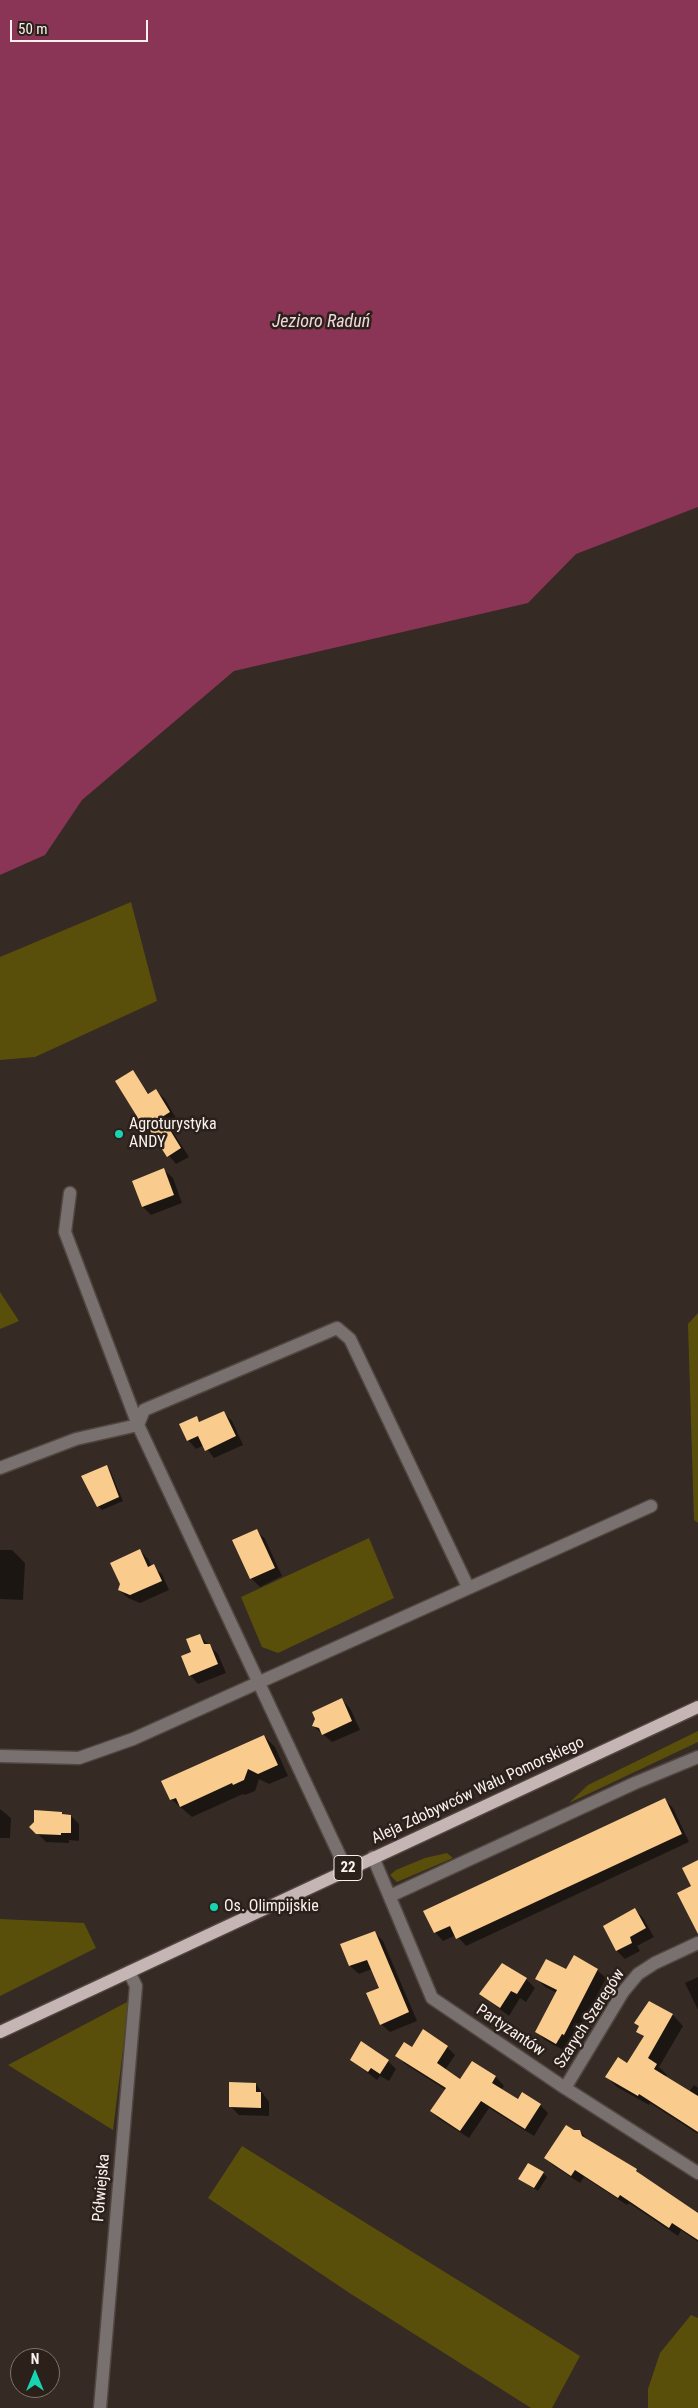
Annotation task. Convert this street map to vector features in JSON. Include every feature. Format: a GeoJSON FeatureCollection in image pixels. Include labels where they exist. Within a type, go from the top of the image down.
{"type":"FeatureCollection","features":[{"type":"Feature","properties":{"kind":"main road","name":"Aleja Zdobywców Wału Pomorskiego"},"geometry":{"type":"LineString","coordinates":[[0,2032],[346,1869],[698,1707]]}},
{"type":"Feature","properties":{"kind":"street"},"geometry":{"type":"LineString","coordinates":[[70,1193],[65,1232],[138,1425],[257,1683],[346,1869]]}},
{"type":"Feature","properties":{"kind":"street"},"geometry":{"type":"LineString","coordinates":[[138,1425],[144,1410],[337,1328],[350,1339],[468,1587]]}},
{"type":"Feature","properties":{"kind":"street"},"geometry":{"type":"LineString","coordinates":[[0,1468],[76,1439],[138,1425]]}},
{"type":"Feature","properties":{"kind":"street"},"geometry":{"type":"LineString","coordinates":[[0,1756],[79,1758],[133,1739],[651,1506]]}},
{"type":"Feature","properties":{"kind":"street"},"geometry":{"type":"LineString","coordinates":[[390,1896],[635,1783],[698,1757]]}},
{"type":"Feature","properties":{"kind":"street","name":"Partyzantów"},"geometry":{"type":"LineString","coordinates":[[373,1857],[432,1998],[565,2088],[698,2172]]}},
{"type":"Feature","properties":{"kind":"street","name":"Szarych Szeregów"},"geometry":{"type":"LineString","coordinates":[[565,2088],[623,1992],[638,1974],[698,1943]]}},
{"type":"Feature","properties":{"kind":"street","name":"Półwiejska"},"geometry":{"type":"LineString","coordinates":[[100,2408],[136,1986],[129,1972]]}},
{"type":"Feature","properties":{"kind":"shaded area"},"geometry":{"type":"Polygon","coordinates":[[[131,902],[157,1001],[35,1057],[0,1060],[0,957],[131,902]]]}},
{"type":"Feature","properties":{"kind":"shaded area"},"geometry":{"type":"Polygon","coordinates":[[[0,1292],[19,1321],[0,1329],[0,1292]]]}},
{"type":"Feature","properties":{"kind":"shaded area"},"geometry":{"type":"Polygon","coordinates":[[[698,1313],[698,1523],[694,1520],[688,1324],[698,1313]]]}},
{"type":"Feature","properties":{"kind":"shaded area"},"geometry":{"type":"Polygon","coordinates":[[[369,1538],[394,1598],[278,1653],[262,1647],[241,1597],[369,1538]]]}},
{"type":"Feature","properties":{"kind":"shaded area"},"geometry":{"type":"Polygon","coordinates":[[[698,1731],[698,1742],[569,1803],[588,1785],[698,1731]]]}},
{"type":"Feature","properties":{"kind":"shaded area"},"geometry":{"type":"Polygon","coordinates":[[[447,1853],[453,1858],[397,1882],[390,1875],[396,1870],[425,1858],[447,1853]]]}},
{"type":"Feature","properties":{"kind":"shaded area"},"geometry":{"type":"Polygon","coordinates":[[[0,1919],[84,1923],[96,1948],[0,1996],[0,1919]]]}},
{"type":"Feature","properties":{"kind":"shaded area"},"geometry":{"type":"Polygon","coordinates":[[[129,2001],[113,2130],[8,2065],[129,2001]]]}},
{"type":"Feature","properties":{"kind":"shaded area"},"geometry":{"type":"Polygon","coordinates":[[[242,2146],[580,2356],[552,2408],[531,2408],[351,2294],[208,2198],[242,2146]]]}},
{"type":"Feature","properties":{"kind":"shaded area"},"geometry":{"type":"Polygon","coordinates":[[[691,2315],[698,2318],[698,2408],[648,2408],[648,2389],[660,2353],[691,2315]]]}},
{"type":"Feature","properties":{"kind":"water","name":"Jezioro Raduń"},"geometry":{"type":"Polygon","coordinates":[[[0,0],[698,0],[698,507],[576,554],[528,603],[234,671],[82,800],[45,855],[0,875],[0,0]]]}},
{"type":"Feature","properties":{"kind":"building"},"geometry":{"type":"Polygon","coordinates":[[[133,1070],[148,1094],[156,1089],[170,1112],[162,1117],[181,1148],[167,1157],[149,1129],[146,1131],[115,1081],[133,1070]]]}},
{"type":"Feature","properties":{"kind":"building"},"geometry":{"type":"Polygon","coordinates":[[[164,1168],[174,1195],[142,1207],[132,1181],[164,1168]]]}},
{"type":"Feature","properties":{"kind":"building"},"geometry":{"type":"Polygon","coordinates":[[[224,1411],[236,1436],[205,1451],[198,1436],[187,1441],[179,1424],[197,1416],[199,1422],[224,1411]]]}},
{"type":"Feature","properties":{"kind":"building"},"geometry":{"type":"Polygon","coordinates":[[[107,1465],[119,1497],[97,1507],[81,1476],[107,1465]]]}},
{"type":"Feature","properties":{"kind":"building"},"geometry":{"type":"Polygon","coordinates":[[[257,1529],[275,1568],[250,1579],[232,1540],[257,1529]]]}},
{"type":"Feature","properties":{"kind":"building"},"geometry":{"type":"Polygon","coordinates":[[[140,1549],[148,1567],[154,1564],[162,1581],[130,1595],[118,1590],[120,1584],[110,1563],[140,1549]]]}},
{"type":"Feature","properties":{"kind":"building"},"geometry":{"type":"Polygon","coordinates":[[[200,1634],[204,1644],[210,1644],[218,1664],[189,1676],[181,1656],[191,1652],[186,1639],[200,1634]]]}},
{"type":"Feature","properties":{"kind":"building"},"geometry":{"type":"Polygon","coordinates":[[[342,1698],[352,1721],[322,1735],[319,1728],[312,1726],[315,1719],[312,1712],[342,1698]]]}},
{"type":"Feature","properties":{"kind":"building"},"geometry":{"type":"Polygon","coordinates":[[[264,1735],[278,1765],[258,1774],[248,1769],[244,1780],[233,1785],[232,1783],[180,1807],[176,1798],[170,1800],[161,1781],[264,1735]]]}},
{"type":"Feature","properties":{"kind":"building"},"geometry":{"type":"Polygon","coordinates":[[[665,1798],[682,1834],[456,1939],[450,1926],[434,1933],[423,1911],[665,1798]]]}},
{"type":"Feature","properties":{"kind":"building"},"geometry":{"type":"Polygon","coordinates":[[[34,1810],[62,1812],[62,1814],[71,1815],[71,1833],[61,1833],[61,1835],[36,1834],[29,1827],[34,1822],[34,1810]]]}},
{"type":"Feature","properties":{"kind":"building"},"geometry":{"type":"Polygon","coordinates":[[[698,1860],[698,1934],[677,1893],[691,1886],[682,1868],[698,1860]]]}},
{"type":"Feature","properties":{"kind":"building"},"geometry":{"type":"Polygon","coordinates":[[[635,1908],[646,1928],[630,1937],[632,1943],[616,1951],[603,1926],[635,1908]]]}},
{"type":"Feature","properties":{"kind":"building"},"geometry":{"type":"Polygon","coordinates":[[[375,1931],[409,2012],[380,2025],[366,1993],[379,1988],[367,1960],[349,1966],[340,1944],[375,1931]]]}},
{"type":"Feature","properties":{"kind":"building"},"geometry":{"type":"Polygon","coordinates":[[[574,1955],[598,1969],[564,2035],[562,2034],[556,2044],[535,2032],[557,1990],[535,1979],[546,1959],[566,1969],[574,1955]]]}},
{"type":"Feature","properties":{"kind":"building"},"geometry":{"type":"Polygon","coordinates":[[[502,1963],[527,1978],[517,1994],[511,1991],[500,2008],[479,1994],[502,1963]]]}},
{"type":"Feature","properties":{"kind":"building"},"geometry":{"type":"Polygon","coordinates":[[[649,2001],[673,2014],[648,2058],[657,2064],[654,2069],[698,2096],[698,2132],[639,2094],[638,2096],[605,2077],[618,2057],[627,2063],[644,2036],[636,2032],[639,2026],[634,2023],[649,2001]]]}},
{"type":"Feature","properties":{"kind":"building"},"geometry":{"type":"Polygon","coordinates":[[[423,2029],[448,2046],[437,2063],[460,2079],[472,2061],[496,2076],[492,2083],[518,2099],[522,2092],[541,2104],[525,2129],[481,2101],[460,2131],[430,2111],[446,2088],[395,2056],[404,2042],[412,2047],[423,2029]]]}},
{"type":"Feature","properties":{"kind":"building"},"geometry":{"type":"Polygon","coordinates":[[[361,2041],[389,2060],[380,2074],[371,2068],[368,2072],[350,2060],[361,2041]]]}},
{"type":"Feature","properties":{"kind":"building"},"geometry":{"type":"Polygon","coordinates":[[[229,2082],[256,2083],[256,2092],[261,2092],[261,2108],[229,2107],[229,2082]]]}},
{"type":"Feature","properties":{"kind":"building"},"geometry":{"type":"Polygon","coordinates":[[[566,2125],[574,2130],[580,2130],[582,2136],[637,2169],[636,2171],[698,2213],[698,2240],[672,2223],[669,2228],[620,2195],[618,2198],[575,2170],[571,2176],[544,2158],[566,2125]]]}},
{"type":"Feature","properties":{"kind":"building"},"geometry":{"type":"Polygon","coordinates":[[[528,2163],[544,2172],[534,2188],[518,2179],[528,2163]]]}},
{"type":"Feature","properties":{"kind":"place","name":"Agroturystyka ANDY"},"geometry":{"type":"Point","coordinates":[119,1134]}},
{"type":"Feature","properties":{"kind":"place","name":"Os. Olimpijskie"},"geometry":{"type":"Point","coordinates":[214,1907]}}]}
